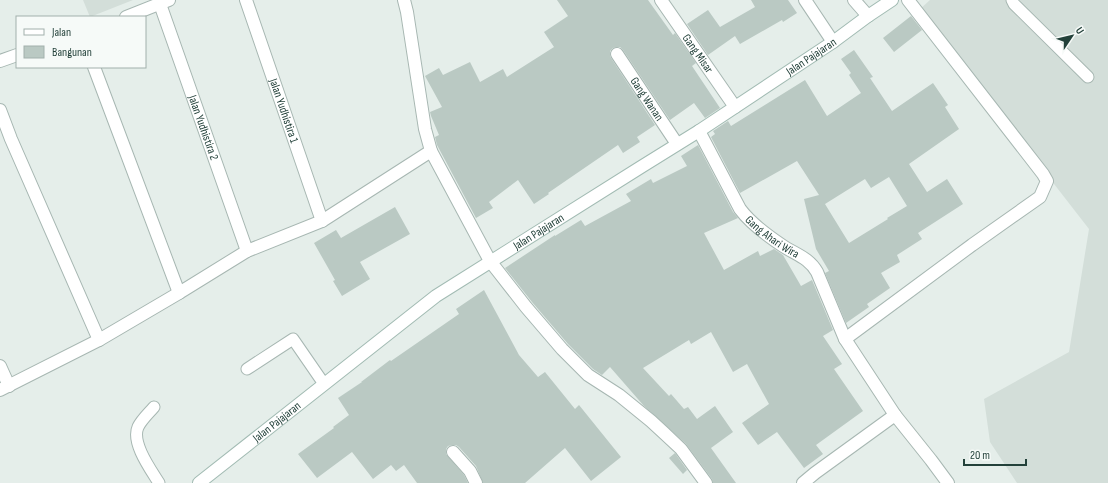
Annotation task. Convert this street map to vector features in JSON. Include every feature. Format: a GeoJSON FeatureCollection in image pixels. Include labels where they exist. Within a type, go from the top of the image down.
{"type":"FeatureCollection","features":[{"type":"Feature","properties":{"kind":"street","name":"Jalan Yudhistira 1"},"geometry":{"type":"LineString","coordinates":[[246,0],[322,221]]}},
{"type":"Feature","properties":{"kind":"street"},"geometry":{"type":"LineString","coordinates":[[404,0],[425,129],[431,151],[490,261],[526,307],[562,349],[588,374],[619,395],[664,433],[681,449],[706,483]]}},
{"type":"Feature","properties":{"kind":"street","name":"Gang Misar"},"geometry":{"type":"LineString","coordinates":[[661,0],[734,107]]}},
{"type":"Feature","properties":{"kind":"street"},"geometry":{"type":"LineString","coordinates":[[805,0],[833,42]]}},
{"type":"Feature","properties":{"kind":"street"},"geometry":{"type":"LineString","coordinates":[[854,0],[868,16]]}},
{"type":"Feature","properties":{"kind":"street","name":"Jalan Pajajaran"},"geometry":{"type":"LineString","coordinates":[[202,482],[436,296],[699,131],[833,42],[892,0]]}},
{"type":"Feature","properties":{"kind":"street"},"geometry":{"type":"LineString","coordinates":[[845,340],[972,244],[1040,197],[1047,182],[1039,168],[908,0]]}},
{"type":"Feature","properties":{"kind":"street"},"geometry":{"type":"LineString","coordinates":[[129,16],[165,2]]}},
{"type":"Feature","properties":{"kind":"street","name":"Jalan Yudhistira 2"},"geometry":{"type":"LineString","coordinates":[[165,2],[247,251]]}},
{"type":"Feature","properties":{"kind":"street","name":"Gang Wanan"},"geometry":{"type":"LineString","coordinates":[[617,54],[677,144]]}},
{"type":"Feature","properties":{"kind":"street"},"geometry":{"type":"LineString","coordinates":[[0,61],[16,56]]}},
{"type":"Feature","properties":{"kind":"street"},"geometry":{"type":"LineString","coordinates":[[94,68],[179,293]]}},
{"type":"Feature","properties":{"kind":"street"},"geometry":{"type":"LineString","coordinates":[[0,110],[5,142],[99,340]]}},
{"type":"Feature","properties":{"kind":"street","name":"Gang Ahari Wira"},"geometry":{"type":"LineString","coordinates":[[699,131],[740,209],[747,218],[783,246],[806,259],[813,265],[845,340],[895,415],[948,483]]}},
{"type":"Feature","properties":{"kind":"street"},"geometry":{"type":"LineString","coordinates":[[0,366],[4,388],[99,340],[247,251],[322,221],[431,151]]}},
{"type":"Feature","properties":{"kind":"street"},"geometry":{"type":"LineString","coordinates":[[803,483],[895,415]]}},
{"type":"Feature","properties":{"kind":"street"},"geometry":{"type":"LineString","coordinates":[[453,452],[470,471],[476,483]]}},
{"type":"Feature","properties":{"kind":"lane"},"geometry":{"type":"LineString","coordinates":[[1012,0],[1014,4],[1088,77]]}},
{"type":"Feature","properties":{"kind":"lane"},"geometry":{"type":"LineString","coordinates":[[247,369],[293,339],[324,384]]}},
{"type":"Feature","properties":{"kind":"lane"},"geometry":{"type":"LineString","coordinates":[[154,407],[137,428],[137,441],[145,461],[159,483]]}},
{"type":"Feature","properties":{"kind":"shaded area"},"geometry":{"type":"Polygon","coordinates":[[[83,0],[133,0],[93,16],[90,16],[83,0]]]}},
{"type":"Feature","properties":{"kind":"shaded area"},"geometry":{"type":"Polygon","coordinates":[[[930,0],[1108,0],[1108,483],[1017,483],[990,442],[984,399],[1069,352],[1089,229],[919,10],[930,0]]]}},
{"type":"Feature","properties":{"kind":"building"},"geometry":{"type":"Polygon","coordinates":[[[557,0],[648,0],[673,35],[675,33],[696,63],[692,66],[720,108],[705,118],[694,103],[670,120],[623,50],[620,47],[613,48],[610,51],[611,58],[655,125],[637,137],[640,142],[623,153],[618,145],[534,204],[518,180],[489,202],[493,208],[476,218],[437,145],[435,137],[439,135],[430,112],[442,107],[425,76],[439,68],[443,75],[470,62],[480,82],[503,69],[507,77],[554,47],[544,32],[568,16],[557,0]]]}},
{"type":"Feature","properties":{"kind":"building"},"geometry":{"type":"Polygon","coordinates":[[[751,0],[788,0],[797,13],[783,22],[782,20],[740,44],[735,36],[708,55],[687,24],[708,10],[720,27],[755,7],[751,0]]]}},
{"type":"Feature","properties":{"kind":"building"},"geometry":{"type":"Polygon","coordinates":[[[911,16],[922,30],[894,52],[883,38],[911,16]]]}},
{"type":"Feature","properties":{"kind":"building"},"geometry":{"type":"Polygon","coordinates":[[[854,50],[873,77],[870,78],[892,111],[933,83],[948,105],[945,107],[959,129],[909,164],[927,192],[947,179],[963,204],[918,233],[922,239],[897,255],[900,262],[881,273],[890,288],[867,304],[869,307],[846,323],[825,273],[829,271],[816,249],[804,199],[819,195],[797,161],[740,193],[711,137],[715,134],[713,131],[728,121],[731,126],[805,80],[827,116],[861,93],[849,75],[851,73],[841,59],[854,50]],[[889,177],[871,188],[865,179],[825,204],[849,243],[907,206],[889,177]]]}},
{"type":"Feature","properties":{"kind":"building"},"geometry":{"type":"Polygon","coordinates":[[[698,145],[733,212],[738,218],[704,233],[724,270],[758,251],[760,256],[774,249],[783,255],[801,286],[812,280],[833,330],[823,336],[842,364],[834,369],[863,411],[816,445],[823,454],[804,468],[777,432],[758,445],[742,423],[769,404],[747,364],[733,372],[711,332],[691,344],[689,340],[643,368],[669,396],[671,394],[684,409],[688,407],[697,419],[715,406],[733,432],[711,448],[736,483],[713,483],[712,479],[686,444],[644,406],[610,367],[602,375],[593,369],[568,344],[505,268],[555,235],[581,220],[585,226],[631,201],[626,194],[651,179],[653,183],[687,166],[681,156],[698,145]]]}},
{"type":"Feature","properties":{"kind":"building"},"geometry":{"type":"Polygon","coordinates":[[[395,207],[410,234],[360,262],[370,279],[342,296],[333,281],[335,280],[314,243],[336,230],[341,238],[395,207]]]}},
{"type":"Feature","properties":{"kind":"building"},"geometry":{"type":"Polygon","coordinates":[[[484,290],[519,355],[538,377],[545,372],[575,409],[579,405],[621,457],[591,481],[565,448],[525,483],[483,483],[476,466],[459,447],[452,445],[448,446],[446,449],[446,454],[464,475],[468,483],[417,483],[404,465],[396,471],[391,465],[373,479],[352,452],[317,478],[298,454],[334,428],[333,427],[349,415],[338,398],[362,382],[390,360],[391,361],[459,314],[456,309],[484,290]]]}},
{"type":"Feature","properties":{"kind":"building"},"geometry":{"type":"Polygon","coordinates":[[[675,453],[687,470],[683,474],[669,458],[675,453]]]}}]}
